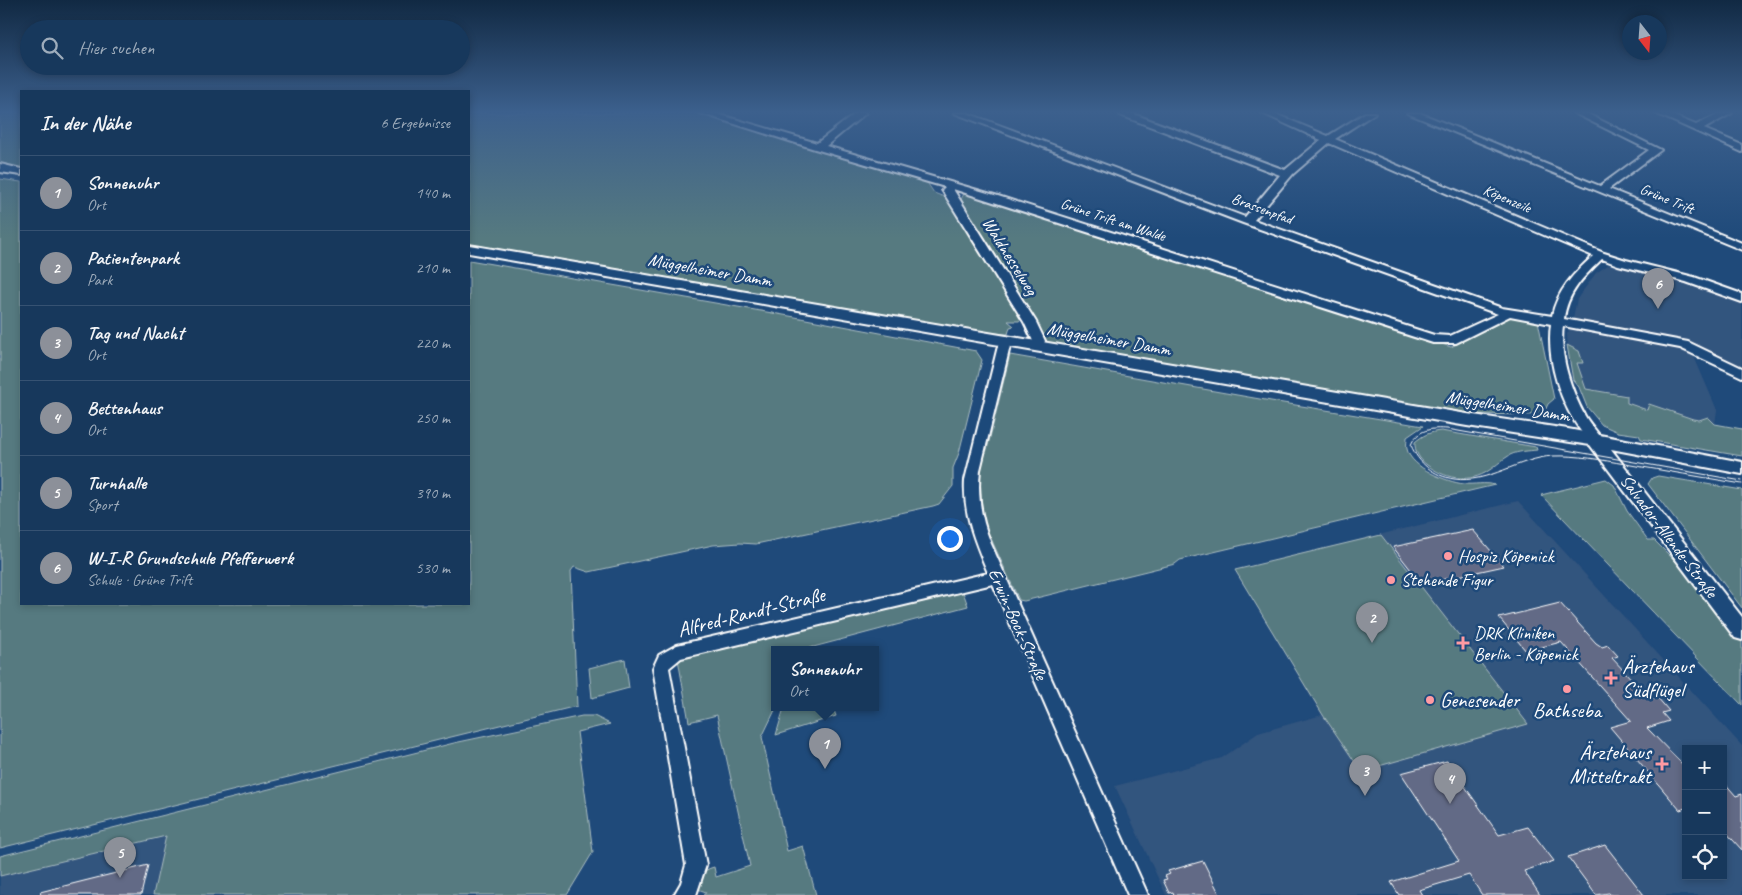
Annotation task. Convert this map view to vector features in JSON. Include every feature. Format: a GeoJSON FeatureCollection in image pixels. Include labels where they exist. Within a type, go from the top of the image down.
{"type":"FeatureCollection","features":[{"type":"Feature","properties":{"kind":"main road"},"geometry":{"type":"LineString","coordinates":[[0,168],[20,172]]}},
{"type":"Feature","properties":{"kind":"main road","name":"Müggelheimer Damm"},"geometry":{"type":"LineString","coordinates":[[470,249],[1005,342],[1596,441],[1742,468]]}},
{"type":"Feature","properties":{"kind":"main road","name":"Salvador-Allende-Straße"},"geometry":{"type":"LineString","coordinates":[[1596,441],[1742,632]]}},
{"type":"Feature","properties":{"kind":"street","name":"Grüne Trift am Walde"},"geometry":{"type":"LineString","coordinates":[[844,155],[951,186],[1439,341],[1452,340],[1504,316],[1506,312]]}},
{"type":"Feature","properties":{"kind":"street","name":"Brassenpfad"},"geometry":{"type":"LineString","coordinates":[[1070,155],[1247,221],[1506,312],[1558,321]]}},
{"type":"Feature","properties":{"kind":"street"},"geometry":{"type":"LineString","coordinates":[[1235,155],[1286,174]]}},
{"type":"Feature","properties":{"kind":"street"},"geometry":{"type":"LineString","coordinates":[[1247,221],[1286,174],[1310,155]]}},
{"type":"Feature","properties":{"kind":"street","name":"Köpenzeile"},"geometry":{"type":"LineString","coordinates":[[1363,155],[1600,256],[1690,279],[1742,298]]}},
{"type":"Feature","properties":{"kind":"street","name":"Grüne Trift"},"geometry":{"type":"LineString","coordinates":[[1515,155],[1742,247]]}},
{"type":"Feature","properties":{"kind":"street"},"geometry":{"type":"LineString","coordinates":[[1601,190],[1649,155]]}},
{"type":"Feature","properties":{"kind":"street","name":"Waldnesselweg"},"geometry":{"type":"LineString","coordinates":[[951,186],[947,190],[1030,322],[1038,341],[1038,347]]}},
{"type":"Feature","properties":{"kind":"street"},"geometry":{"type":"LineString","coordinates":[[1596,441],[1578,415],[1561,376],[1556,343],[1558,321],[1566,294],[1573,282],[1600,256]]}},
{"type":"Feature","properties":{"kind":"street"},"geometry":{"type":"LineString","coordinates":[[1558,321],[1669,341],[1742,373]]}},
{"type":"Feature","properties":{"kind":"street","name":"Erwin-Bock-Straße"},"geometry":{"type":"LineString","coordinates":[[1005,342],[972,470],[971,507],[977,530],[997,577],[1138,895]]}},
{"type":"Feature","properties":{"kind":"street","name":"Alfred-Randt-Straße"},"geometry":{"type":"LineString","coordinates":[[684,895],[689,888],[696,865],[661,668],[664,660],[676,652],[997,577]]}},
{"type":"Feature","properties":{"kind":"shaded area"},"geometry":{"type":"Polygon","coordinates":[[[1608,265],[1698,284],[1742,301],[1742,368],[1677,339],[1574,319],[1577,299],[1596,273],[1608,265]]]}},
{"type":"Feature","properties":{"kind":"shaded area"},"geometry":{"type":"Polygon","coordinates":[[[1570,329],[1672,344],[1692,352],[1717,410],[1715,424],[1584,402],[1579,387],[1573,380],[1569,362],[1567,334],[1570,329]]]}},
{"type":"Feature","properties":{"kind":"shaded area","name":"DRK Kliniken Berlin - Köpenick"},"geometry":{"type":"Polygon","coordinates":[[[1518,501],[1742,746],[1742,895],[1166,895],[1115,786],[1222,758],[1258,733],[1322,715],[1235,570],[1518,501]]]}},
{"type":"Feature","properties":{"kind":"shaded area"},"geometry":{"type":"Polygon","coordinates":[[[167,836],[153,895],[0,895],[0,876],[167,836]]]}},
{"type":"Feature","properties":{"kind":"green space"},"geometry":{"type":"Polygon","coordinates":[[[0,155],[20,155],[20,168],[0,164],[0,155]]]}},
{"type":"Feature","properties":{"kind":"green space"},"geometry":{"type":"Polygon","coordinates":[[[470,155],[838,155],[926,181],[934,193],[947,198],[1023,318],[1019,321],[1008,321],[1014,326],[1010,327],[1008,334],[470,244],[470,155]]]}},
{"type":"Feature","properties":{"kind":"green space"},"geometry":{"type":"Polygon","coordinates":[[[0,179],[20,182],[20,605],[470,605],[470,260],[976,351],[982,360],[959,453],[953,468],[953,486],[939,504],[756,544],[713,545],[589,572],[574,567],[571,571],[577,706],[0,848],[0,179]]]}},
{"type":"Feature","properties":{"kind":"green space"},"geometry":{"type":"Polygon","coordinates":[[[965,192],[1451,347],[1513,316],[1538,321],[1554,399],[1548,404],[1543,415],[1464,414],[1048,343],[959,203],[965,192]]]}},
{"type":"Feature","properties":{"kind":"green space"},"geometry":{"type":"Polygon","coordinates":[[[1567,345],[1579,351],[1583,363],[1577,363],[1586,389],[1627,396],[1627,403],[1647,410],[1649,404],[1693,419],[1699,420],[1708,417],[1715,424],[1742,429],[1742,456],[1641,439],[1639,435],[1618,432],[1602,425],[1587,407],[1579,387],[1573,380],[1567,345]]]}},
{"type":"Feature","properties":{"kind":"green space"},"geometry":{"type":"Polygon","coordinates":[[[1010,355],[1423,426],[1407,437],[1407,449],[1410,456],[1422,468],[1440,477],[1464,484],[1495,485],[1180,560],[1175,564],[1024,601],[1019,600],[978,510],[975,476],[987,450],[1010,355]]]}},
{"type":"Feature","properties":{"kind":"green space"},"geometry":{"type":"Polygon","coordinates":[[[1441,431],[1536,447],[1537,450],[1510,455],[1478,476],[1455,478],[1427,465],[1415,449],[1415,442],[1421,437],[1441,431]]]}},
{"type":"Feature","properties":{"kind":"green space"},"geometry":{"type":"Polygon","coordinates":[[[1658,476],[1742,490],[1742,608],[1648,484],[1652,478],[1658,476]]]}},
{"type":"Feature","properties":{"kind":"green space"},"geometry":{"type":"Polygon","coordinates":[[[1606,479],[1614,485],[1627,511],[1648,540],[1654,540],[1679,565],[1742,640],[1742,705],[1541,495],[1606,479]]]}},
{"type":"Feature","properties":{"kind":"green space"},"geometry":{"type":"Polygon","coordinates":[[[1381,535],[1528,724],[1361,771],[1323,715],[1235,570],[1381,535]]]}},
{"type":"Feature","properties":{"kind":"green space"},"geometry":{"type":"Polygon","coordinates":[[[963,592],[968,606],[817,646],[771,646],[771,711],[775,711],[762,737],[787,851],[803,846],[816,895],[704,895],[706,892],[695,888],[698,880],[710,868],[714,867],[716,877],[750,866],[717,715],[689,722],[678,659],[963,592]]]}},
{"type":"Feature","properties":{"kind":"green space"},"geometry":{"type":"Polygon","coordinates":[[[625,659],[629,688],[592,698],[589,668],[625,659]]]}},
{"type":"Feature","properties":{"kind":"green space"},"geometry":{"type":"Polygon","coordinates":[[[783,711],[834,711],[836,716],[776,735],[783,711]]]}},
{"type":"Feature","properties":{"kind":"green space"},"geometry":{"type":"Polygon","coordinates":[[[582,716],[594,716],[610,724],[577,732],[593,852],[567,895],[153,895],[166,836],[0,876],[0,856],[454,743],[582,716]]]}},
{"type":"Feature","properties":{"kind":"building","name":"Hospiz Köpenick"},"geometry":{"type":"Polygon","coordinates":[[[1473,530],[1504,566],[1422,584],[1393,547],[1473,530]]]}},
{"type":"Feature","properties":{"kind":"building"},"geometry":{"type":"Polygon","coordinates":[[[1560,603],[1596,643],[1602,647],[1608,645],[1618,656],[1612,658],[1650,699],[1657,697],[1669,711],[1662,713],[1669,721],[1647,728],[1682,764],[1682,809],[1680,810],[1610,727],[1631,721],[1561,642],[1526,651],[1499,618],[1560,603]]]}},
{"type":"Feature","properties":{"kind":"building"},"geometry":{"type":"Polygon","coordinates":[[[1447,761],[1499,835],[1528,827],[1554,861],[1524,871],[1540,895],[1482,895],[1469,875],[1419,890],[1422,895],[1399,895],[1391,882],[1459,861],[1401,773],[1447,761]]]}},
{"type":"Feature","properties":{"kind":"building"},"geometry":{"type":"Polygon","coordinates":[[[1727,786],[1736,796],[1742,794],[1742,850],[1727,833],[1727,786]]]}},
{"type":"Feature","properties":{"kind":"building"},"geometry":{"type":"Polygon","coordinates":[[[1605,845],[1644,895],[1611,895],[1609,893],[1596,895],[1568,857],[1605,845]]]}},
{"type":"Feature","properties":{"kind":"building"},"geometry":{"type":"Polygon","coordinates":[[[1203,861],[1220,895],[1174,895],[1173,892],[1169,893],[1163,880],[1167,879],[1165,876],[1170,874],[1168,871],[1203,861]]]}},
{"type":"Feature","properties":{"kind":"building"},"geometry":{"type":"Polygon","coordinates":[[[148,865],[141,895],[41,895],[40,892],[148,865]]]}},
{"type":"Feature","properties":{"kind":"tram line"},"geometry":{"type":"LineString","coordinates":[[1742,481],[1447,429],[1431,429],[1421,433],[1411,445],[1422,463],[1433,472],[1454,479],[1467,480],[1479,478],[1528,461],[1562,456],[1598,459],[1742,484]]}},
{"type":"Feature","properties":{"kind":"place","name":"W-I-R Grundschule Pfefferwerk"},"geometry":{"type":"Point","coordinates":[1658,309]}},
{"type":"Feature","properties":{"kind":"place","name":"Hospiz Köpenick"},"geometry":{"type":"Point","coordinates":[1448,556]}},
{"type":"Feature","properties":{"kind":"place","name":"Stehende Figur"},"geometry":{"type":"Point","coordinates":[1391,580]}},
{"type":"Feature","properties":{"kind":"place","name":"Patientenpark"},"geometry":{"type":"Point","coordinates":[1372,643]}},
{"type":"Feature","properties":{"kind":"place","name":"DRK Kliniken Berlin - Köpenick"},"geometry":{"type":"Point","coordinates":[1463,643]}},
{"type":"Feature","properties":{"kind":"place","name":"Ärztehaus Südflügel"},"geometry":{"type":"Point","coordinates":[1611,678]}},
{"type":"Feature","properties":{"kind":"place","name":"Bathseba"},"geometry":{"type":"Point","coordinates":[1567,689]}},
{"type":"Feature","properties":{"kind":"place","name":"Genesender"},"geometry":{"type":"Point","coordinates":[1430,700]}},
{"type":"Feature","properties":{"kind":"place","name":"Ärztehaus Mitteltrakt"},"geometry":{"type":"Point","coordinates":[1662,764]}},
{"type":"Feature","properties":{"kind":"place","name":"Sonnenuhr"},"geometry":{"type":"Point","coordinates":[825,769]}},
{"type":"Feature","properties":{"kind":"place","name":"Tag und Nacht"},"geometry":{"type":"Point","coordinates":[1365,796]}},
{"type":"Feature","properties":{"kind":"place","name":"Bettenhaus"},"geometry":{"type":"Point","coordinates":[1450,804]}},
{"type":"Feature","properties":{"kind":"place","name":"Turnhalle"},"geometry":{"type":"Point","coordinates":[120,878]}}]}
